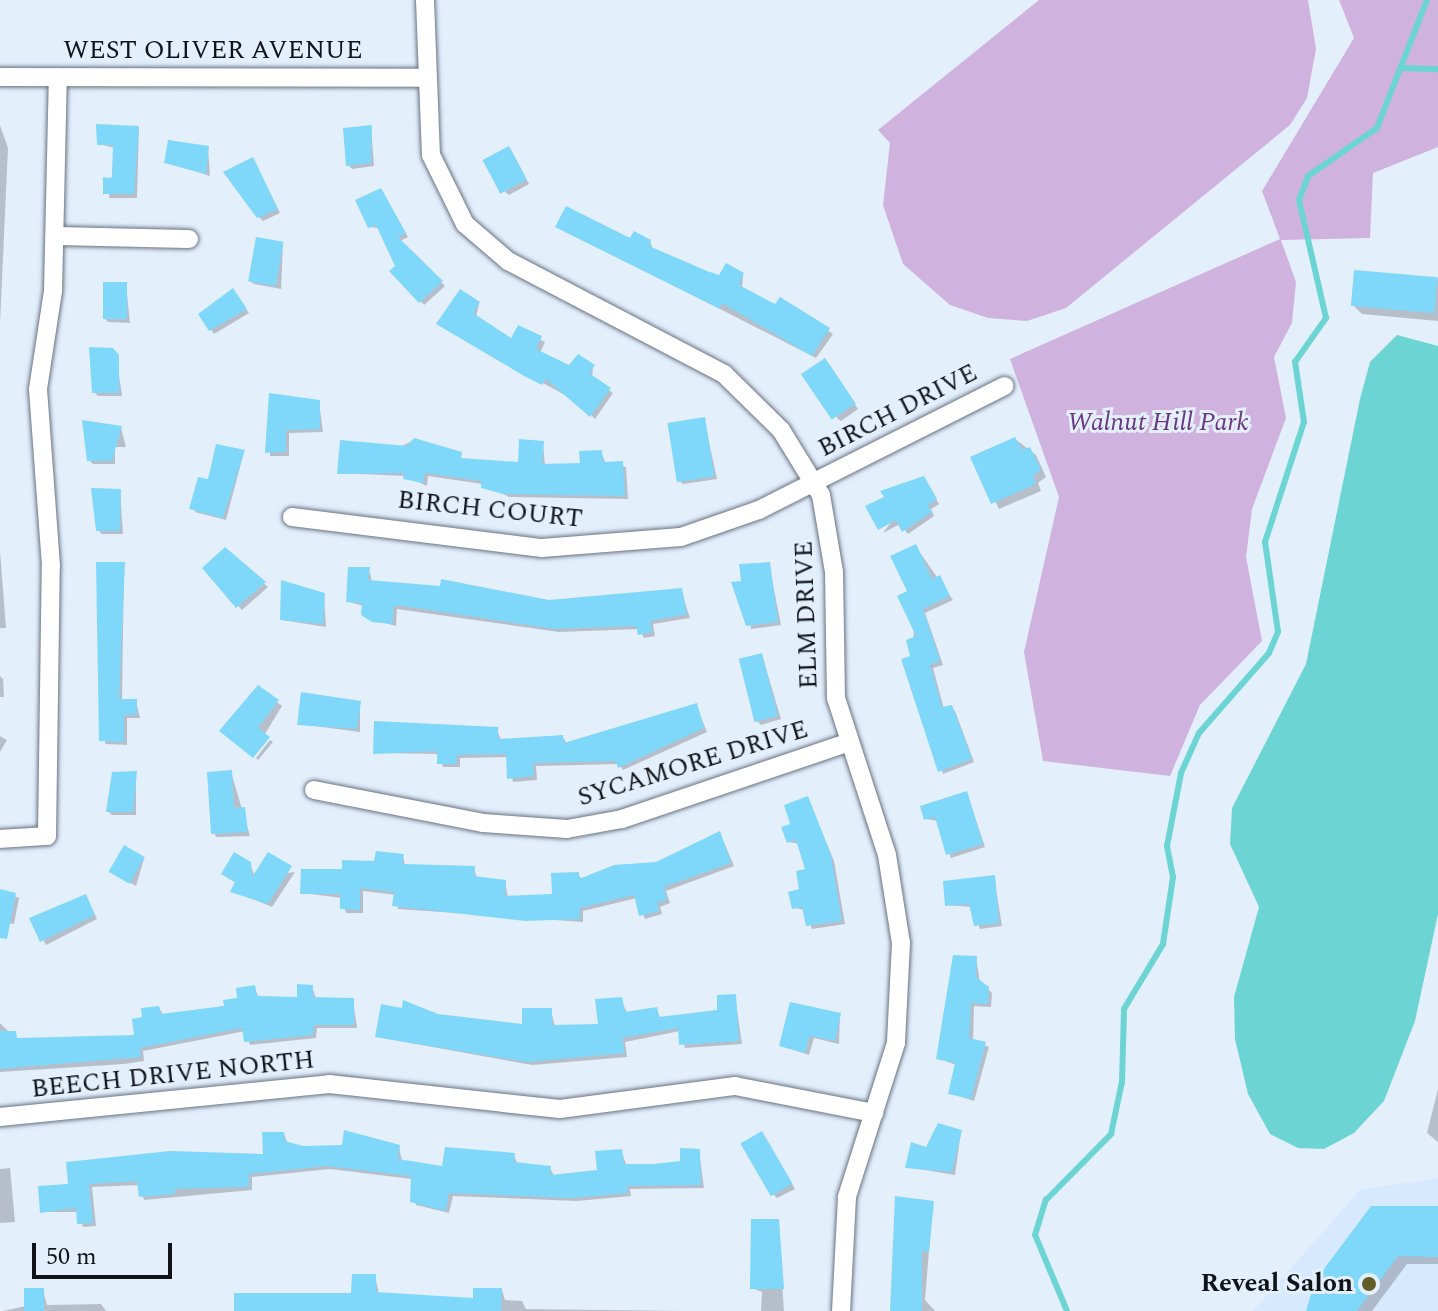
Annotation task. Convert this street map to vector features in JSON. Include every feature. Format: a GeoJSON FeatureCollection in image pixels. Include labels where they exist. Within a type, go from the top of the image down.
{"type":"FeatureCollection","features":[{"type":"Feature","properties":{"kind":"street","name":"ELM DRIVE"},"geometry":{"type":"LineString","coordinates":[[425,0],[425,78],[435,168],[478,239],[724,374],[781,430],[815,482],[828,516],[832,667],[849,742],[887,855],[901,943],[896,1043],[847,1197],[841,1311]]}},
{"type":"Feature","properties":{"kind":"street","name":"WEST OLIVER AVENUE"},"geometry":{"type":"LineString","coordinates":[[0,77],[425,78]]}},
{"type":"Feature","properties":{"kind":"street"},"geometry":{"type":"LineString","coordinates":[[0,839],[47,836],[51,566],[38,389],[55,236],[58,77]]}},
{"type":"Feature","properties":{"kind":"street"},"geometry":{"type":"LineString","coordinates":[[55,236],[189,239]]}},
{"type":"Feature","properties":{"kind":"street","name":"BIRCH DRIVE"},"geometry":{"type":"LineString","coordinates":[[815,482],[1005,386]]}},
{"type":"Feature","properties":{"kind":"street","name":"BIRCH COURT"},"geometry":{"type":"LineString","coordinates":[[292,517],[542,548],[599,548],[725,524],[815,482]]}},
{"type":"Feature","properties":{"kind":"street","name":"SYCAMORE DRIVE"},"geometry":{"type":"LineString","coordinates":[[314,790],[483,823],[567,829],[622,819],[849,742]]}},
{"type":"Feature","properties":{"kind":"street","name":"BEECH DRIVE NORTH"},"geometry":{"type":"LineString","coordinates":[[0,1117],[329,1084],[560,1109],[735,1086],[874,1113]]}},
{"type":"Feature","properties":{"kind":"shaded area"},"geometry":{"type":"Polygon","coordinates":[[[1397,335],[1438,346],[1438,914],[1415,1021],[1384,1101],[1354,1133],[1324,1149],[1298,1148],[1270,1134],[1248,1094],[1235,1039],[1234,997],[1259,907],[1230,844],[1232,808],[1306,664],[1370,362],[1397,335]]]}},
{"type":"Feature","properties":{"kind":"shaded area"},"geometry":{"type":"Polygon","coordinates":[[[1438,1178],[1438,1311],[1253,1311],[1360,1190],[1438,1178]]]}},
{"type":"Feature","properties":{"kind":"green space"},"geometry":{"type":"Polygon","coordinates":[[[1039,0],[1308,0],[1316,49],[1307,98],[1290,125],[1066,308],[1027,321],[988,318],[950,305],[903,264],[883,205],[890,143],[878,130],[1039,0]]]}},
{"type":"Feature","properties":{"kind":"green space","name":"Walnut Hill Park"},"geometry":{"type":"Polygon","coordinates":[[[1339,0],[1438,0],[1438,147],[1373,173],[1370,238],[1281,240],[1296,282],[1292,323],[1274,357],[1286,418],[1252,509],[1246,557],[1262,641],[1200,705],[1170,776],[1043,761],[1024,652],[1059,497],[1010,359],[1280,239],[1262,191],[1354,38],[1339,0]]]}},
{"type":"Feature","properties":{"kind":"building"},"geometry":{"type":"Polygon","coordinates":[[[96,124],[139,126],[134,194],[103,194],[103,177],[112,178],[113,145],[97,145],[96,124]]]}},
{"type":"Feature","properties":{"kind":"building"},"geometry":{"type":"Polygon","coordinates":[[[372,125],[371,163],[346,166],[343,128],[372,125]]]}},
{"type":"Feature","properties":{"kind":"building"},"geometry":{"type":"Polygon","coordinates":[[[168,140],[209,146],[206,174],[164,163],[168,140]]]}},
{"type":"Feature","properties":{"kind":"building"},"geometry":{"type":"Polygon","coordinates":[[[509,146],[527,180],[500,194],[483,160],[509,146]]]}},
{"type":"Feature","properties":{"kind":"building"},"geometry":{"type":"Polygon","coordinates":[[[253,157],[278,209],[257,218],[223,172],[253,157]]]}},
{"type":"Feature","properties":{"kind":"building"},"geometry":{"type":"Polygon","coordinates":[[[381,188],[406,233],[398,237],[443,281],[419,303],[389,271],[395,266],[376,225],[368,228],[355,200],[381,188]]]}},
{"type":"Feature","properties":{"kind":"building"},"geometry":{"type":"Polygon","coordinates":[[[566,206],[630,238],[634,231],[651,240],[649,246],[707,271],[719,275],[726,263],[744,273],[739,285],[775,304],[780,297],[830,328],[812,356],[722,303],[720,309],[555,227],[566,206]]]}},
{"type":"Feature","properties":{"kind":"building"},"geometry":{"type":"Polygon","coordinates":[[[256,237],[284,242],[276,286],[248,281],[256,237]]]}},
{"type":"Feature","properties":{"kind":"building"},"geometry":{"type":"Polygon","coordinates":[[[1354,270],[1438,277],[1435,313],[1351,306],[1354,270]]]}},
{"type":"Feature","properties":{"kind":"building"},"geometry":{"type":"Polygon","coordinates":[[[103,282],[127,282],[127,319],[103,319],[103,282]]]}},
{"type":"Feature","properties":{"kind":"building"},"geometry":{"type":"Polygon","coordinates":[[[233,288],[247,309],[209,331],[198,314],[233,288]]]}},
{"type":"Feature","properties":{"kind":"building"},"geometry":{"type":"Polygon","coordinates":[[[460,289],[480,302],[473,313],[511,338],[518,325],[542,336],[536,349],[569,365],[578,354],[595,365],[589,373],[611,388],[590,417],[546,379],[542,385],[526,377],[436,324],[460,289]]]}},
{"type":"Feature","properties":{"kind":"building"},"geometry":{"type":"Polygon","coordinates":[[[89,347],[113,348],[119,355],[119,393],[92,393],[89,347]]]}},
{"type":"Feature","properties":{"kind":"building"},"geometry":{"type":"Polygon","coordinates":[[[825,358],[856,404],[832,420],[801,374],[825,358]]]}},
{"type":"Feature","properties":{"kind":"building"},"geometry":{"type":"Polygon","coordinates":[[[269,393],[320,400],[320,429],[286,430],[286,452],[265,453],[269,393]]]}},
{"type":"Feature","properties":{"kind":"building"},"geometry":{"type":"Polygon","coordinates":[[[705,417],[714,476],[677,482],[667,423],[705,417]]]}},
{"type":"Feature","properties":{"kind":"building"},"geometry":{"type":"Polygon","coordinates":[[[82,420],[122,426],[112,461],[87,461],[82,420]]]}},
{"type":"Feature","properties":{"kind":"building"},"geometry":{"type":"Polygon","coordinates":[[[1015,437],[1022,450],[1030,447],[1041,470],[1033,476],[1036,484],[991,504],[970,457],[1015,437]]]}},
{"type":"Feature","properties":{"kind":"building"},"geometry":{"type":"Polygon","coordinates":[[[414,438],[462,452],[461,458],[518,462],[519,439],[544,441],[542,464],[580,463],[579,451],[602,450],[603,462],[623,461],[625,496],[503,494],[481,488],[481,481],[425,473],[423,483],[403,479],[404,473],[337,474],[340,440],[407,446],[414,438]]]}},
{"type":"Feature","properties":{"kind":"building"},"geometry":{"type":"Polygon","coordinates":[[[216,444],[245,450],[223,518],[189,509],[198,477],[208,479],[216,444]]]}},
{"type":"Feature","properties":{"kind":"building"},"geometry":{"type":"Polygon","coordinates":[[[924,476],[937,499],[928,505],[932,512],[902,532],[896,520],[878,530],[865,506],[884,497],[880,491],[924,476]]]}},
{"type":"Feature","properties":{"kind":"building"},"geometry":{"type":"Polygon","coordinates":[[[91,488],[121,489],[120,531],[96,531],[91,488]]]}},
{"type":"Feature","properties":{"kind":"building"},"geometry":{"type":"Polygon","coordinates":[[[916,544],[932,579],[940,575],[950,596],[923,609],[940,661],[930,665],[942,707],[952,705],[972,759],[938,772],[901,659],[910,656],[906,640],[916,636],[897,596],[907,591],[890,556],[916,544]]]}},
{"type":"Feature","properties":{"kind":"building"},"geometry":{"type":"Polygon","coordinates":[[[225,547],[266,582],[236,608],[202,568],[225,547]]]}},
{"type":"Feature","properties":{"kind":"building"},"geometry":{"type":"Polygon","coordinates":[[[96,562],[125,562],[119,699],[137,699],[137,715],[124,715],[124,742],[99,741],[96,562]]]}},
{"type":"Feature","properties":{"kind":"building"},"geometry":{"type":"Polygon","coordinates":[[[770,562],[778,622],[746,626],[731,582],[741,581],[739,564],[770,562]]]}},
{"type":"Feature","properties":{"kind":"building"},"geometry":{"type":"Polygon","coordinates":[[[348,567],[370,567],[368,580],[440,586],[441,579],[549,600],[682,588],[687,614],[650,621],[652,632],[638,635],[636,626],[554,629],[403,606],[394,606],[392,624],[372,622],[361,615],[362,603],[346,602],[348,567]]]}},
{"type":"Feature","properties":{"kind":"building"},"geometry":{"type":"Polygon","coordinates":[[[281,580],[325,593],[323,624],[280,620],[281,580]]]}},
{"type":"Feature","properties":{"kind":"building"},"geometry":{"type":"Polygon","coordinates":[[[762,653],[778,716],[754,722],[739,659],[762,653]]]}},
{"type":"Feature","properties":{"kind":"building"},"geometry":{"type":"Polygon","coordinates":[[[258,685],[279,700],[258,728],[270,737],[253,758],[219,731],[258,685]]]}},
{"type":"Feature","properties":{"kind":"building"},"geometry":{"type":"Polygon","coordinates":[[[301,692],[361,701],[357,729],[297,725],[301,692]]]}},
{"type":"Feature","properties":{"kind":"building"},"geometry":{"type":"Polygon","coordinates":[[[697,703],[704,728],[618,768],[616,761],[533,763],[534,776],[507,779],[506,754],[457,755],[457,764],[437,764],[437,751],[373,754],[374,721],[498,727],[498,739],[563,735],[564,743],[697,703]]]}},
{"type":"Feature","properties":{"kind":"building"},"geometry":{"type":"Polygon","coordinates":[[[232,770],[234,808],[245,807],[248,832],[211,834],[207,772],[232,770]]]}},
{"type":"Feature","properties":{"kind":"building"},"geometry":{"type":"Polygon","coordinates":[[[137,771],[133,812],[106,812],[112,772],[137,771]]]}},
{"type":"Feature","properties":{"kind":"building"},"geometry":{"type":"Polygon","coordinates":[[[967,791],[983,844],[946,855],[935,817],[924,820],[920,806],[967,791]]]}},
{"type":"Feature","properties":{"kind":"building"},"geometry":{"type":"Polygon","coordinates":[[[808,796],[831,855],[842,921],[806,926],[802,907],[792,909],[788,892],[799,889],[796,871],[805,869],[796,840],[787,843],[781,827],[790,824],[784,805],[808,796]]]}},
{"type":"Feature","properties":{"kind":"building"},"geometry":{"type":"Polygon","coordinates":[[[720,831],[731,863],[664,887],[667,899],[657,903],[659,911],[639,916],[634,895],[580,908],[580,919],[525,921],[392,906],[394,892],[360,888],[360,910],[340,909],[340,894],[300,894],[301,869],[342,869],[342,860],[374,861],[376,851],[404,854],[402,864],[475,866],[474,876],[506,880],[505,896],[552,894],[551,873],[579,872],[579,879],[614,865],[656,862],[720,831]]]}},
{"type":"Feature","properties":{"kind":"building"},"geometry":{"type":"Polygon","coordinates":[[[124,845],[145,857],[129,884],[108,872],[124,845]]]}},
{"type":"Feature","properties":{"kind":"building"},"geometry":{"type":"Polygon","coordinates":[[[234,852],[251,862],[252,877],[268,852],[292,866],[268,904],[230,892],[235,882],[221,874],[234,852]]]}},
{"type":"Feature","properties":{"kind":"building"},"geometry":{"type":"Polygon","coordinates":[[[995,875],[999,923],[974,926],[969,904],[945,906],[943,881],[995,875]]]}},
{"type":"Feature","properties":{"kind":"building"},"geometry":{"type":"Polygon","coordinates":[[[0,889],[16,893],[7,939],[0,938],[0,889]]]}},
{"type":"Feature","properties":{"kind":"building"},"geometry":{"type":"Polygon","coordinates":[[[86,894],[95,915],[40,942],[29,918],[86,894]]]}},
{"type":"Feature","properties":{"kind":"building"},"geometry":{"type":"Polygon","coordinates":[[[953,955],[977,956],[976,977],[989,987],[988,1004],[971,1003],[969,1038],[986,1042],[971,1099],[948,1094],[955,1063],[936,1059],[953,955]]]}},
{"type":"Feature","properties":{"kind":"building"},"geometry":{"type":"Polygon","coordinates":[[[297,984],[313,985],[313,997],[354,998],[354,1025],[314,1025],[313,1035],[244,1042],[242,1028],[140,1048],[141,1057],[0,1069],[0,1031],[16,1031],[17,1038],[134,1035],[132,1019],[142,1017],[141,1008],[159,1006],[161,1014],[224,1006],[223,1000],[237,998],[236,988],[255,985],[257,996],[297,997],[297,984]]]}},
{"type":"Feature","properties":{"kind":"building"},"geometry":{"type":"Polygon","coordinates":[[[736,994],[739,1041],[679,1045],[678,1028],[622,1038],[625,1053],[527,1062],[375,1037],[381,1004],[402,1008],[403,1000],[438,1014],[522,1024],[522,1008],[552,1008],[552,1025],[598,1024],[595,999],[622,997],[625,1012],[657,1007],[659,1017],[717,1010],[717,995],[736,994]]]}},
{"type":"Feature","properties":{"kind":"building"},"geometry":{"type":"Polygon","coordinates":[[[790,1002],[841,1013],[835,1041],[810,1036],[805,1053],[779,1046],[790,1002]]]}},
{"type":"Feature","properties":{"kind":"building"},"geometry":{"type":"Polygon","coordinates":[[[938,1123],[962,1130],[952,1172],[905,1168],[911,1142],[926,1147],[938,1123]]]}},
{"type":"Feature","properties":{"kind":"building"},"geometry":{"type":"Polygon","coordinates":[[[344,1130],[400,1145],[398,1159],[442,1166],[445,1147],[515,1153],[514,1162],[551,1166],[550,1175],[597,1170],[595,1151],[622,1149],[624,1164],[654,1164],[680,1161],[680,1148],[700,1149],[701,1185],[627,1186],[628,1193],[572,1198],[449,1193],[446,1211],[410,1202],[411,1176],[325,1166],[249,1174],[249,1187],[175,1189],[175,1194],[139,1197],[137,1181],[89,1184],[93,1223],[77,1224],[76,1208],[40,1213],[38,1186],[68,1184],[66,1162],[170,1151],[263,1154],[262,1132],[284,1132],[285,1141],[303,1146],[342,1145],[344,1130]]]}},
{"type":"Feature","properties":{"kind":"building"},"geometry":{"type":"Polygon","coordinates":[[[762,1131],[792,1184],[771,1196],[740,1144],[762,1131]]]}},
{"type":"Feature","properties":{"kind":"building"},"geometry":{"type":"Polygon","coordinates":[[[895,1196],[934,1201],[929,1252],[922,1251],[922,1311],[890,1311],[895,1196]]]}},
{"type":"Feature","properties":{"kind":"building"},"geometry":{"type":"Polygon","coordinates":[[[1371,1206],[1438,1206],[1438,1257],[1398,1256],[1357,1311],[1306,1311],[1315,1281],[1371,1206]]]}},
{"type":"Feature","properties":{"kind":"building"},"geometry":{"type":"Polygon","coordinates":[[[751,1219],[779,1219],[784,1289],[750,1289],[751,1219]]]}},
{"type":"Feature","properties":{"kind":"building"},"geometry":{"type":"Polygon","coordinates":[[[352,1274],[376,1274],[376,1292],[473,1298],[473,1288],[502,1288],[501,1311],[234,1311],[234,1293],[351,1293],[352,1274]]]}},
{"type":"Feature","properties":{"kind":"building"},"geometry":{"type":"Polygon","coordinates":[[[24,1288],[44,1288],[44,1311],[24,1311],[24,1288]]]}},
{"type":"Feature","properties":{"kind":"waterway"},"geometry":{"type":"LineString","coordinates":[[1067,1311],[1035,1235],[1046,1200],[1111,1134],[1122,1082],[1124,1009],[1163,944],[1173,877],[1167,846],[1181,773],[1199,733],[1269,653],[1278,632],[1265,542],[1304,422],[1295,362],[1326,318],[1299,200],[1308,176],[1377,128],[1427,0]]}},
{"type":"Feature","properties":{"kind":"waterway"},"geometry":{"type":"LineString","coordinates":[[1401,68],[1438,69]]}},
{"type":"Feature","properties":{"kind":"place","name":"Reveal Salon"},"geometry":{"type":"Point","coordinates":[1369,1284]}}]}
